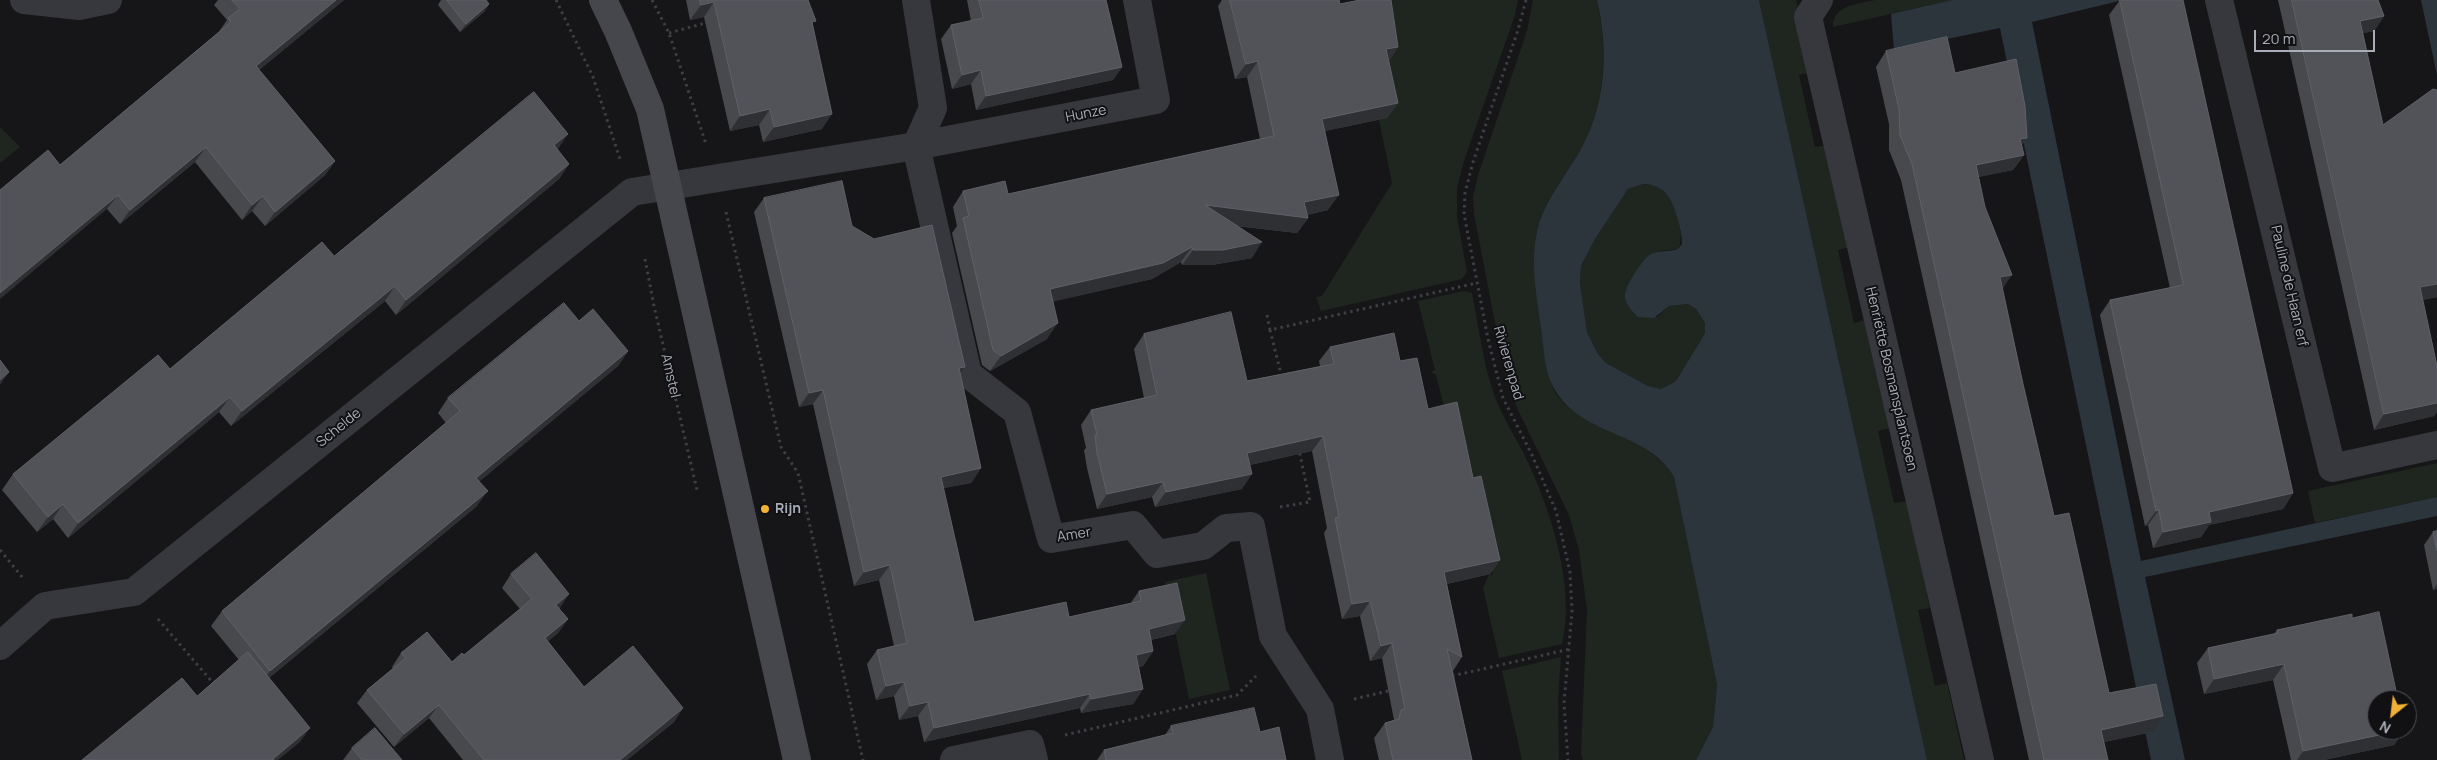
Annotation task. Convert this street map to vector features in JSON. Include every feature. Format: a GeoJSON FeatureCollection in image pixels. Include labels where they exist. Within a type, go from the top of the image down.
{"type":"FeatureCollection","features":[{"type":"Feature","properties":{"kind":"street"},"geometry":{"type":"LineString","coordinates":[[24,0],[80,6],[108,0]]}},
{"type":"Feature","properties":{"kind":"street"},"geometry":{"type":"LineString","coordinates":[[603,0],[650,109],[797,760]]}},
{"type":"Feature","properties":{"kind":"street"},"geometry":{"type":"LineString","coordinates":[[916,0],[933,108],[916,146]]}},
{"type":"Feature","properties":{"kind":"street","name":"Hunze"},"geometry":{"type":"LineString","coordinates":[[668,186],[916,146],[1156,100],[1137,0]]}},
{"type":"Feature","properties":{"kind":"street","name":"Henriëtte Bosmansplantsoen"},"geometry":{"type":"LineString","coordinates":[[1819,0],[1808,17],[1980,760]]}},
{"type":"Feature","properties":{"kind":"street","name":"Pauline de Haan erf"},"geometry":{"type":"LineString","coordinates":[[2218,0],[2332,468],[2437,445]]}},
{"type":"Feature","properties":{"kind":"street","name":"Amer"},"geometry":{"type":"LineString","coordinates":[[916,146],[968,374],[1017,412],[1051,539],[1133,525],[1157,554],[1203,546],[1226,528],[1251,526]]}},
{"type":"Feature","properties":{"kind":"street","name":"Schelde"},"geometry":{"type":"LineString","coordinates":[[0,646],[45,606],[134,592],[632,192],[668,186]]}},
{"type":"Feature","properties":{"kind":"street"},"geometry":{"type":"LineString","coordinates":[[1251,526],[1273,636],[1320,709],[1330,760]]}},
{"type":"Feature","properties":{"kind":"street"},"geometry":{"type":"LineString","coordinates":[[954,760],[1032,752]]}},
{"type":"Feature","properties":{"kind":"path"},"geometry":{"type":"LineString","coordinates":[[556,0],[593,77],[632,192]]}},
{"type":"Feature","properties":{"kind":"path"},"geometry":{"type":"LineString","coordinates":[[652,0],[669,33],[718,177],[781,447],[798,473],[863,760]]}},
{"type":"Feature","properties":{"kind":"path","name":"Rivierenpad"},"geometry":{"type":"LineString","coordinates":[[1526,0],[1518,30],[1473,162],[1465,193],[1464,214],[1488,339],[1503,398],[1532,455],[1556,511],[1570,572],[1572,611],[1564,703],[1568,760]]}},
{"type":"Feature","properties":{"kind":"path"},"geometry":{"type":"LineString","coordinates":[[669,33],[712,21]]}},
{"type":"Feature","properties":{"kind":"path","name":"Amstel"},"geometry":{"type":"LineString","coordinates":[[643,249],[654,306],[699,494]]}},
{"type":"Feature","properties":{"kind":"path"},"geometry":{"type":"LineString","coordinates":[[1270,330],[1477,283]]}},
{"type":"Feature","properties":{"kind":"path"},"geometry":{"type":"LineString","coordinates":[[1267,315],[1283,384]]}},
{"type":"Feature","properties":{"kind":"path"},"geometry":{"type":"LineString","coordinates":[[1251,526],[1268,508],[1310,502],[1298,445]]}},
{"type":"Feature","properties":{"kind":"path"},"geometry":{"type":"LineString","coordinates":[[134,592],[216,686]]}},
{"type":"Feature","properties":{"kind":"path"},"geometry":{"type":"LineString","coordinates":[[1032,752],[1237,695],[1247,686],[1279,647]]}},
{"type":"Feature","properties":{"kind":"path"},"geometry":{"type":"LineString","coordinates":[[1447,677],[1570,649]]}},
{"type":"Feature","properties":{"kind":"path"},"geometry":{"type":"LineString","coordinates":[[1320,709],[1400,688]]}},
{"type":"Feature","properties":{"kind":"shaded area"},"geometry":{"type":"Polygon","coordinates":[[[1354,0],[1518,0],[1515,15],[1464,161],[1457,188],[1457,217],[1467,272],[1462,279],[1321,311],[1316,297],[1322,296],[1392,183],[1379,120],[1387,118],[1354,0]]]}},
{"type":"Feature","properties":{"kind":"shaded area"},"geometry":{"type":"Polygon","coordinates":[[[1533,0],[1597,0],[1603,39],[1602,79],[1594,117],[1578,154],[1545,207],[1538,226],[1534,264],[1537,302],[1547,368],[1554,390],[1564,403],[1578,414],[1647,450],[1662,462],[1674,477],[1717,685],[1713,727],[1696,760],[1583,760],[1581,754],[1587,610],[1579,550],[1569,515],[1518,410],[1506,379],[1474,214],[1473,198],[1478,175],[1527,31],[1533,0]]]}},
{"type":"Feature","properties":{"kind":"shaded area"},"geometry":{"type":"Polygon","coordinates":[[[1597,0],[1759,0],[1927,760],[1696,760],[1713,727],[1717,685],[1674,477],[1662,462],[1648,450],[1581,417],[1567,405],[1555,390],[1551,383],[1545,360],[1537,302],[1534,276],[1536,236],[1542,214],[1551,196],[1578,154],[1594,117],[1599,98],[1604,59],[1601,20],[1597,0]],[[1643,184],[1628,189],[1595,239],[1581,266],[1580,283],[1587,332],[1598,354],[1606,363],[1648,386],[1661,389],[1676,381],[1705,333],[1705,323],[1696,309],[1688,304],[1669,306],[1654,318],[1638,317],[1627,303],[1625,293],[1627,287],[1643,261],[1651,254],[1678,249],[1682,244],[1678,220],[1671,200],[1658,187],[1643,184]]]}},
{"type":"Feature","properties":{"kind":"shaded area"},"geometry":{"type":"Polygon","coordinates":[[[1759,0],[1796,0],[1812,72],[1799,75],[1815,147],[1828,145],[1850,247],[1838,250],[1854,323],[1867,320],[1890,428],[1878,431],[1894,503],[1907,501],[1930,608],[1918,610],[1935,686],[1947,683],[1964,760],[1927,760],[1759,0]]]}},
{"type":"Feature","properties":{"kind":"shaded area"},"geometry":{"type":"Polygon","coordinates":[[[1875,0],[1952,0],[1833,27],[1837,14],[1842,10],[1854,4],[1875,0]]]}},
{"type":"Feature","properties":{"kind":"shaded area"},"geometry":{"type":"Polygon","coordinates":[[[1952,0],[2123,0],[2032,22],[2141,561],[2437,497],[2437,516],[2145,577],[2185,760],[2151,760],[2000,28],[1894,50],[1891,14],[1952,0]]]}},
{"type":"Feature","properties":{"kind":"shaded area"},"geometry":{"type":"Polygon","coordinates":[[[2421,0],[2437,0],[2437,75],[2421,0]]]}},
{"type":"Feature","properties":{"kind":"shaded area"},"geometry":{"type":"Polygon","coordinates":[[[0,127],[20,147],[0,163],[0,127]]]}},
{"type":"Feature","properties":{"kind":"shaded area"},"geometry":{"type":"Polygon","coordinates":[[[1643,184],[1660,188],[1669,195],[1676,210],[1681,237],[1678,249],[1660,251],[1650,255],[1638,317],[1657,317],[1669,306],[1688,304],[1696,309],[1705,323],[1705,333],[1676,381],[1661,389],[1648,386],[1606,363],[1598,354],[1587,332],[1580,283],[1581,266],[1595,239],[1628,189],[1643,184]]]}},
{"type":"Feature","properties":{"kind":"shaded area"},"geometry":{"type":"Polygon","coordinates":[[[1464,291],[1472,293],[1484,359],[1495,397],[1534,475],[1551,522],[1563,572],[1566,597],[1562,644],[1499,658],[1483,588],[1489,575],[1493,574],[1436,375],[1431,372],[1435,370],[1418,301],[1464,291]]]}},
{"type":"Feature","properties":{"kind":"shaded area"},"geometry":{"type":"Polygon","coordinates":[[[2437,463],[2437,497],[2315,523],[2308,491],[2437,463]]]}},
{"type":"Feature","properties":{"kind":"shaded area"},"geometry":{"type":"Polygon","coordinates":[[[1206,573],[1230,690],[1189,699],[1165,582],[1206,573]]]}},
{"type":"Feature","properties":{"kind":"shaded area"},"geometry":{"type":"Polygon","coordinates":[[[1561,657],[1558,699],[1559,760],[1522,760],[1502,671],[1561,657]]]}},
{"type":"Feature","properties":{"kind":"building"},"geometry":{"type":"Polygon","coordinates":[[[232,0],[336,0],[256,66],[335,161],[275,212],[263,196],[252,205],[206,147],[130,210],[118,195],[0,293],[0,190],[48,150],[60,165],[231,22],[228,18],[240,9],[232,0]]]}},
{"type":"Feature","properties":{"kind":"building"},"geometry":{"type":"Polygon","coordinates":[[[447,0],[486,0],[489,4],[466,24],[447,0]]]}},
{"type":"Feature","properties":{"kind":"building"},"geometry":{"type":"Polygon","coordinates":[[[700,0],[808,0],[816,21],[812,22],[832,114],[774,127],[770,109],[740,116],[714,2],[701,5],[700,0]]]}},
{"type":"Feature","properties":{"kind":"building"},"geometry":{"type":"Polygon","coordinates":[[[979,0],[1106,0],[1122,67],[986,96],[981,70],[962,75],[951,25],[983,18],[979,0]]]}},
{"type":"Feature","properties":{"kind":"building"},"geometry":{"type":"Polygon","coordinates":[[[1230,0],[1339,0],[1340,4],[1360,0],[1391,0],[1398,47],[1386,49],[1398,103],[1322,119],[1339,195],[1304,202],[1308,218],[1205,205],[1262,242],[1223,250],[1193,250],[1192,247],[1163,263],[1050,289],[1058,323],[1001,356],[993,350],[963,218],[969,216],[963,191],[1005,181],[1008,194],[1274,136],[1258,61],[1246,64],[1230,0]]]}},
{"type":"Feature","properties":{"kind":"building"},"geometry":{"type":"Polygon","coordinates":[[[2120,0],[2183,0],[2293,493],[2209,512],[2211,522],[2163,532],[2159,510],[2156,511],[2110,300],[2183,285],[2120,0]]]}},
{"type":"Feature","properties":{"kind":"building"},"geometry":{"type":"Polygon","coordinates":[[[2292,0],[2378,0],[2384,16],[2360,21],[2383,125],[2433,89],[2437,90],[2437,284],[2420,287],[2437,366],[2437,403],[2384,414],[2292,0]]]}},
{"type":"Feature","properties":{"kind":"building"},"geometry":{"type":"Polygon","coordinates":[[[1947,37],[1955,73],[2016,59],[2025,106],[2027,138],[2020,139],[2024,155],[1976,165],[1985,207],[2012,275],[2000,277],[2023,384],[2054,516],[2069,513],[2109,693],[2156,684],[2163,716],[2101,730],[2108,760],[2044,760],[1912,164],[1900,135],[1899,109],[1886,51],[1947,37]]]}},
{"type":"Feature","properties":{"kind":"building"},"geometry":{"type":"Polygon","coordinates":[[[534,92],[568,134],[554,145],[569,164],[406,300],[395,286],[242,411],[230,397],[78,523],[63,504],[48,517],[13,474],[158,355],[170,369],[322,242],[334,256],[534,92]]]}},
{"type":"Feature","properties":{"kind":"building"},"geometry":{"type":"Polygon","coordinates":[[[842,181],[852,226],[874,239],[932,225],[965,367],[959,368],[981,468],[941,477],[974,622],[1066,602],[1069,617],[1141,601],[1139,591],[1177,583],[1185,620],[1149,629],[1153,651],[1136,655],[1143,689],[1091,699],[1090,694],[934,728],[928,702],[910,706],[904,682],[886,686],[877,650],[907,643],[890,565],[864,572],[823,390],[809,393],[764,198],[842,181]]]}},
{"type":"Feature","properties":{"kind":"building"},"geometry":{"type":"Polygon","coordinates":[[[564,303],[579,321],[593,309],[628,351],[476,478],[488,491],[270,671],[222,611],[460,411],[448,398],[564,303]]]}},
{"type":"Feature","properties":{"kind":"building"},"geometry":{"type":"Polygon","coordinates":[[[1231,312],[1247,381],[1334,364],[1330,347],[1394,333],[1400,361],[1417,358],[1428,409],[1457,402],[1473,478],[1481,476],[1500,560],[1444,572],[1462,657],[1447,649],[1472,760],[1393,760],[1385,723],[1399,719],[1401,710],[1405,709],[1392,643],[1381,646],[1370,601],[1352,604],[1335,518],[1339,517],[1323,436],[1247,453],[1252,474],[1166,492],[1163,482],[1107,494],[1097,453],[1095,435],[1097,435],[1091,410],[1157,395],[1144,334],[1231,312]]]}},
{"type":"Feature","properties":{"kind":"building"},"geometry":{"type":"Polygon","coordinates":[[[0,360],[9,372],[0,380],[0,360]]]}},
{"type":"Feature","properties":{"kind":"building"},"geometry":{"type":"Polygon","coordinates":[[[2437,531],[2437,551],[2433,532],[2437,531]]]}},
{"type":"Feature","properties":{"kind":"building"},"geometry":{"type":"Polygon","coordinates":[[[536,553],[569,594],[556,605],[568,619],[545,638],[584,687],[633,646],[683,708],[620,760],[484,760],[439,705],[404,734],[367,690],[406,658],[401,653],[427,632],[452,662],[462,653],[464,655],[532,599],[511,574],[536,553]]]}},
{"type":"Feature","properties":{"kind":"building"},"geometry":{"type":"Polygon","coordinates":[[[2379,612],[2396,690],[2367,690],[2367,738],[2303,751],[2284,664],[2214,679],[2208,648],[2278,633],[2277,630],[2352,614],[2352,618],[2379,612]]]}},
{"type":"Feature","properties":{"kind":"building"},"geometry":{"type":"Polygon","coordinates":[[[248,652],[310,728],[274,760],[82,760],[182,678],[197,696],[248,652]]]}},
{"type":"Feature","properties":{"kind":"building"},"geometry":{"type":"Polygon","coordinates":[[[1254,708],[1260,732],[1279,727],[1286,760],[1106,760],[1104,750],[1173,733],[1171,726],[1254,708]]]}},
{"type":"Feature","properties":{"kind":"building"},"geometry":{"type":"Polygon","coordinates":[[[375,728],[402,760],[362,760],[352,748],[375,728]]]}},
{"type":"Feature","properties":{"kind":"place","name":"Rijn"},"geometry":{"type":"Point","coordinates":[765,509]}}]}
